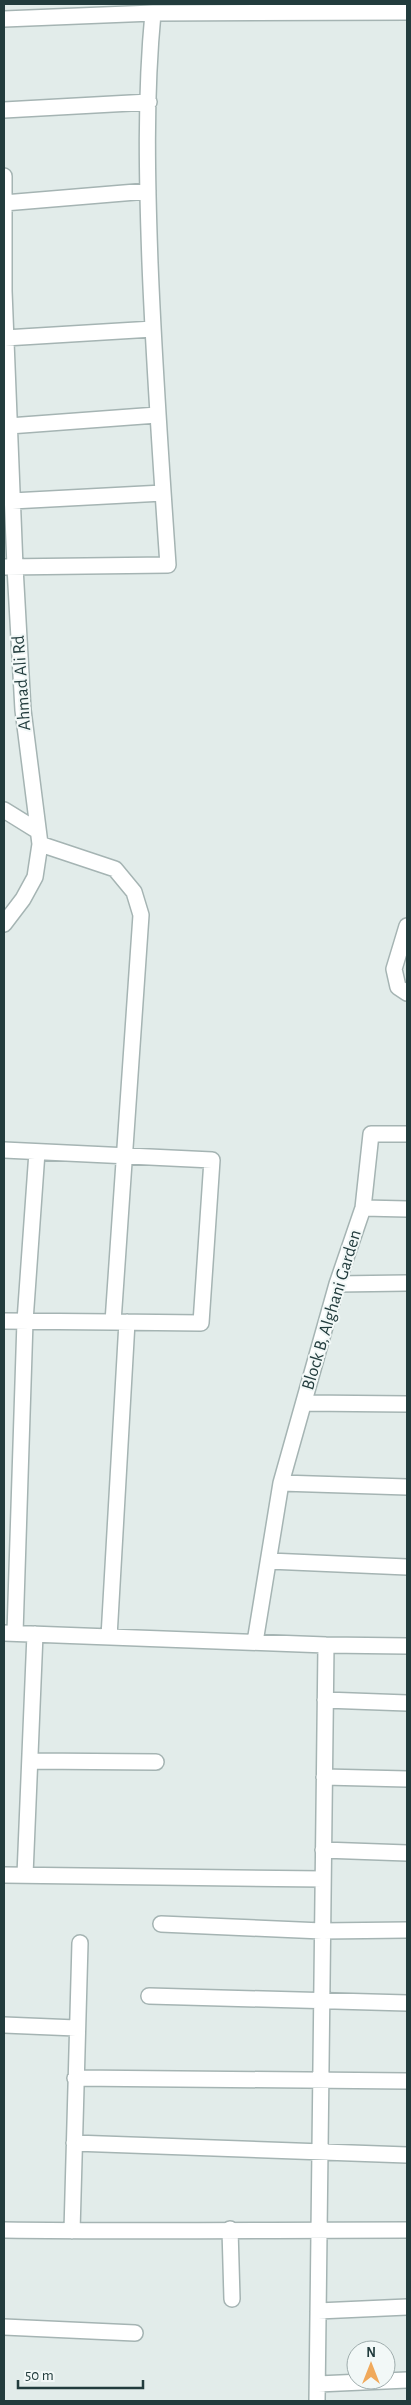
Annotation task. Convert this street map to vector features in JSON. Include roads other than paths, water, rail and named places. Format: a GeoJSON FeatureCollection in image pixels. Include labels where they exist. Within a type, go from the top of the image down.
{"type":"FeatureCollection","features":[{"type":"Feature","properties":{"kind":"street"},"geometry":{"type":"LineString","coordinates":[[10,567],[168,565],[157,415],[148,192],[149,55],[160,10]]}},
{"type":"Feature","properties":{"kind":"street"},"geometry":{"type":"LineString","coordinates":[[4,19],[160,10],[407,12]]}},
{"type":"Feature","properties":{"kind":"street"},"geometry":{"type":"LineString","coordinates":[[4,110],[149,102]]}},
{"type":"Feature","properties":{"kind":"street","name":"Ahmad Ali Rd"},"geometry":{"type":"LineString","coordinates":[[4,176],[4,291],[12,501],[10,567],[23,710],[39,837],[35,877],[23,899],[4,924]]}},
{"type":"Feature","properties":{"kind":"street"},"geometry":{"type":"LineString","coordinates":[[4,203],[148,192]]}},
{"type":"Feature","properties":{"kind":"street"},"geometry":{"type":"LineString","coordinates":[[6,338],[153,329]]}},
{"type":"Feature","properties":{"kind":"street"},"geometry":{"type":"LineString","coordinates":[[9,426],[157,415]]}},
{"type":"Feature","properties":{"kind":"street"},"geometry":{"type":"LineString","coordinates":[[12,501],[163,493]]}},
{"type":"Feature","properties":{"kind":"street"},"geometry":{"type":"LineString","coordinates":[[4,810],[39,837],[115,869],[134,892],[141,915],[124,1156],[109,1637]]}},
{"type":"Feature","properties":{"kind":"street"},"geometry":{"type":"LineString","coordinates":[[407,926],[394,969],[398,986],[407,993]]}},
{"type":"Feature","properties":{"kind":"street","name":"Block B, Alghani Garden"},"geometry":{"type":"LineString","coordinates":[[254,1642],[281,1483],[337,1284],[363,1208],[372,1134],[407,1134]]}},
{"type":"Feature","properties":{"kind":"street"},"geometry":{"type":"LineString","coordinates":[[4,1150],[212,1160],[201,1323],[4,1320]]}},
{"type":"Feature","properties":{"kind":"street"},"geometry":{"type":"LineString","coordinates":[[37,1152],[25,1321],[10,1633],[326,1646],[407,1646]]}},
{"type":"Feature","properties":{"kind":"street"},"geometry":{"type":"LineString","coordinates":[[363,1208],[407,1209]]}},
{"type":"Feature","properties":{"kind":"street"},"geometry":{"type":"LineString","coordinates":[[337,1284],[407,1283]]}},
{"type":"Feature","properties":{"kind":"street"},"geometry":{"type":"LineString","coordinates":[[304,1403],[407,1404]]}},
{"type":"Feature","properties":{"kind":"street"},"geometry":{"type":"LineString","coordinates":[[281,1483],[407,1487]]}},
{"type":"Feature","properties":{"kind":"street"},"geometry":{"type":"LineString","coordinates":[[269,1561],[407,1567]]}},
{"type":"Feature","properties":{"kind":"street"},"geometry":{"type":"LineString","coordinates":[[25,1875],[35,1634]]}},
{"type":"Feature","properties":{"kind":"street"},"geometry":{"type":"LineString","coordinates":[[318,2401],[322,1879],[326,1646]]}},
{"type":"Feature","properties":{"kind":"street"},"geometry":{"type":"LineString","coordinates":[[325,1700],[407,1703]]}},
{"type":"Feature","properties":{"kind":"street"},"geometry":{"type":"LineString","coordinates":[[31,1761],[156,1762]]}},
{"type":"Feature","properties":{"kind":"street"},"geometry":{"type":"LineString","coordinates":[[324,1777],[407,1779]]}},
{"type":"Feature","properties":{"kind":"street"},"geometry":{"type":"LineString","coordinates":[[323,1850],[407,1853]]}},
{"type":"Feature","properties":{"kind":"street"},"geometry":{"type":"LineString","coordinates":[[4,1875],[322,1879]]}},
{"type":"Feature","properties":{"kind":"street"},"geometry":{"type":"LineString","coordinates":[[161,1924],[322,1931],[407,1930]]}},
{"type":"Feature","properties":{"kind":"street"},"geometry":{"type":"LineString","coordinates":[[72,2231],[76,2028],[80,1943]]}},
{"type":"Feature","properties":{"kind":"street"},"geometry":{"type":"LineString","coordinates":[[149,1996],[322,2002],[407,2002]]}},
{"type":"Feature","properties":{"kind":"street"},"geometry":{"type":"LineString","coordinates":[[4,2025],[76,2028]]}},
{"type":"Feature","properties":{"kind":"street"},"geometry":{"type":"LineString","coordinates":[[75,2078],[407,2081]]}},
{"type":"Feature","properties":{"kind":"street"},"geometry":{"type":"LineString","coordinates":[[74,2144],[407,2155]]}},
{"type":"Feature","properties":{"kind":"street"},"geometry":{"type":"LineString","coordinates":[[230,2229],[232,2299]]}},
{"type":"Feature","properties":{"kind":"street"},"geometry":{"type":"LineString","coordinates":[[4,2230],[407,2230]]}},
{"type":"Feature","properties":{"kind":"street"},"geometry":{"type":"LineString","coordinates":[[318,2311],[407,2307]]}},
{"type":"Feature","properties":{"kind":"street"},"geometry":{"type":"LineString","coordinates":[[4,2327],[135,2332]]}},
{"type":"Feature","properties":{"kind":"street"},"geometry":{"type":"LineString","coordinates":[[318,2384],[407,2380]]}}]}
